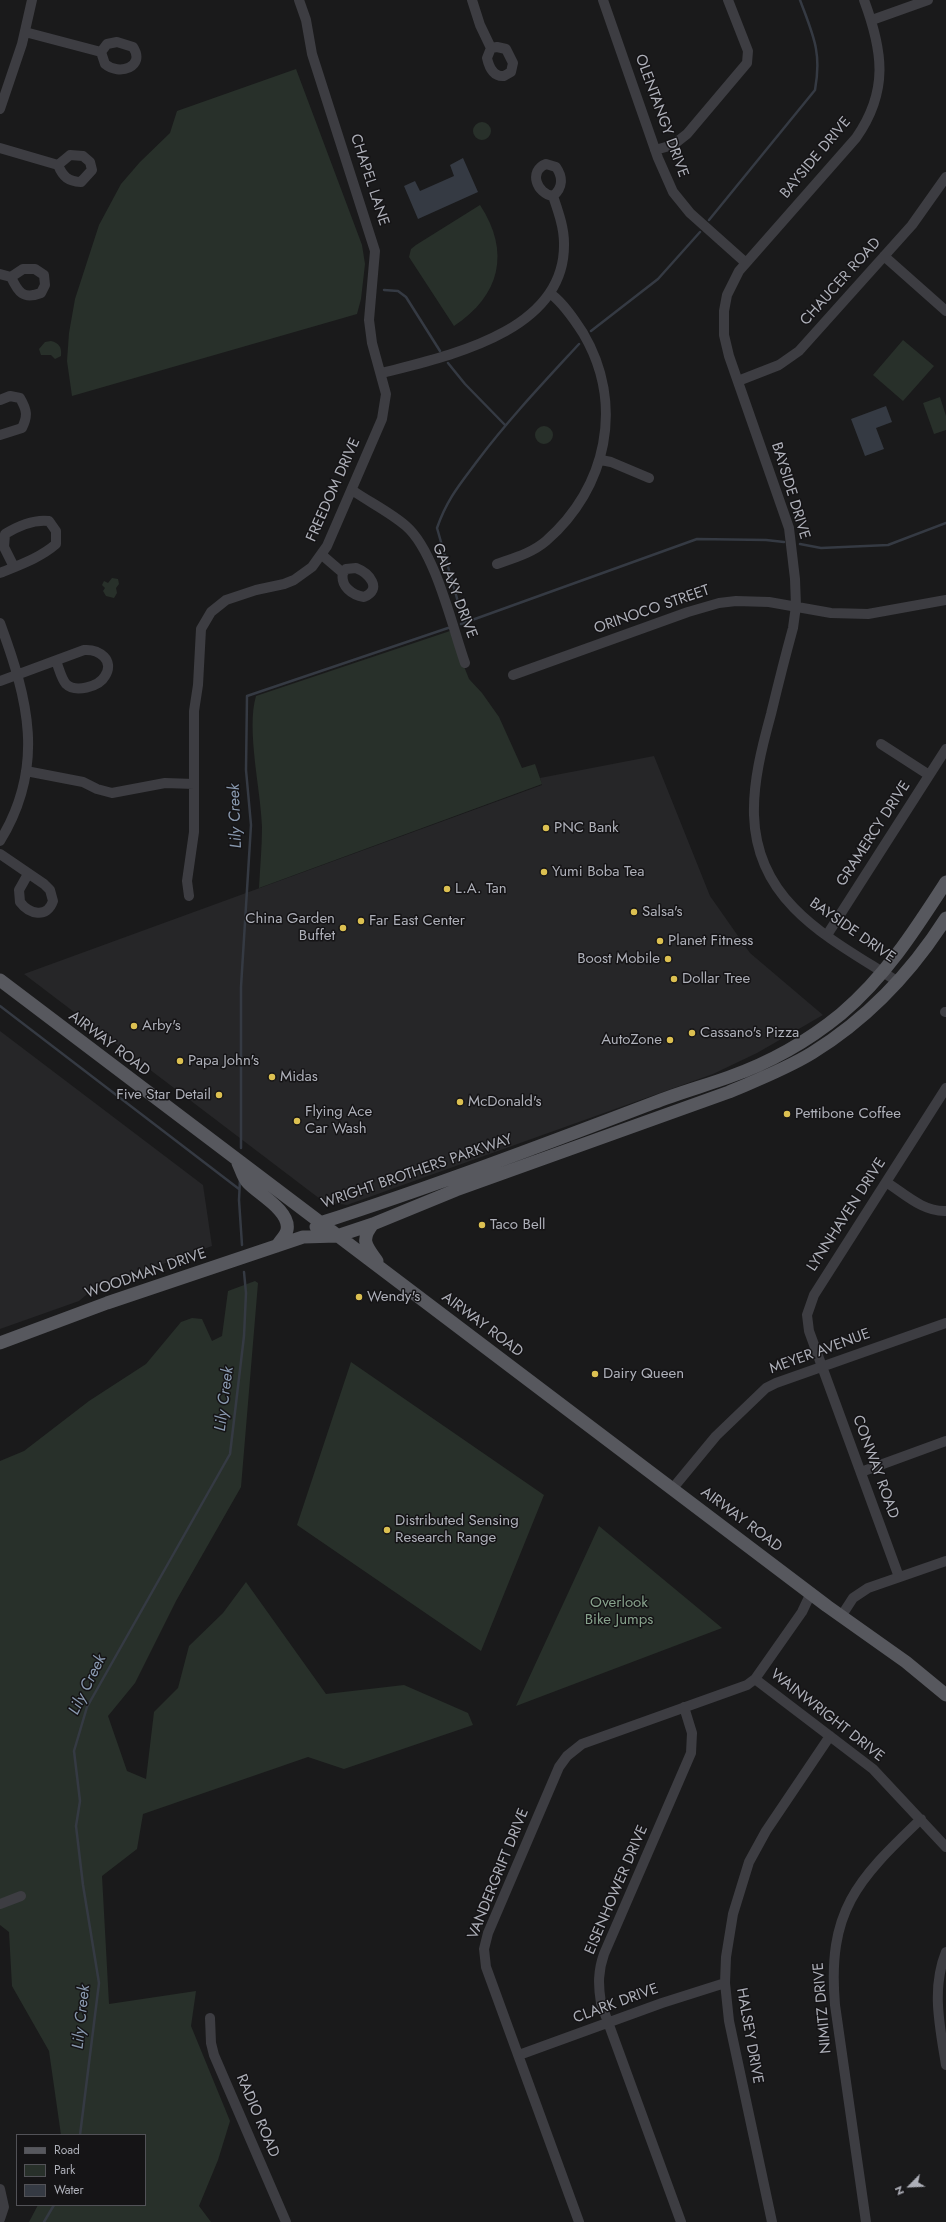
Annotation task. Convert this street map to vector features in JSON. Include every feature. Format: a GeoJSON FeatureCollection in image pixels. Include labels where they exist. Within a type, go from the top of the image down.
{"type":"FeatureCollection","features":[{"type":"Feature","properties":{"kind":"main road","name":"WRIGHT BROTHERS PARKWAY"},"geometry":{"type":"LineString","coordinates":[[303,1237],[320,1224],[429,1186],[659,1100],[731,1076],[769,1060],[807,1039],[840,1015],[866,992],[908,940],[946,882]]}},
{"type":"Feature","properties":{"kind":"main road","name":"WRIGHT BROTHERS PARKWAY"},"geometry":{"type":"LineString","coordinates":[[303,1237],[334,1233],[373,1224],[431,1199],[723,1094],[811,1054],[844,1031],[872,1008],[898,982],[932,940],[946,918]]}},
{"type":"Feature","properties":{"kind":"main road","name":"AIRWAY ROAD"},"geometry":{"type":"LineString","coordinates":[[0,980],[320,1224],[674,1488],[811,1593],[906,1662],[946,1694]]}},
{"type":"Feature","properties":{"kind":"main road"},"geometry":{"type":"LineString","coordinates":[[236,1160],[247,1182],[271,1201],[280,1211],[287,1224],[287,1230],[277,1246]]}},
{"type":"Feature","properties":{"kind":"main road"},"geometry":{"type":"LineString","coordinates":[[334,1233],[382,1214],[429,1186]]}},
{"type":"Feature","properties":{"kind":"main road"},"geometry":{"type":"LineString","coordinates":[[373,1224],[366,1232],[365,1241],[367,1248],[385,1272]]}},
{"type":"Feature","properties":{"kind":"main road","name":"WOODMAN DRIVE"},"geometry":{"type":"LineString","coordinates":[[0,1343],[107,1304],[303,1237]]}},
{"type":"Feature","properties":{"kind":"street"},"geometry":{"type":"LineString","coordinates":[[0,109],[5,86],[25,32],[32,0]]}},
{"type":"Feature","properties":{"kind":"street","name":"CHAPEL LANE"},"geometry":{"type":"LineString","coordinates":[[299,0],[306,20],[312,54],[375,251],[369,320],[372,343],[382,373]]}},
{"type":"Feature","properties":{"kind":"street"},"geometry":{"type":"LineString","coordinates":[[472,0],[480,25],[491,48]]}},
{"type":"Feature","properties":{"kind":"street","name":"OLENTANGY DRIVE"},"geometry":{"type":"LineString","coordinates":[[603,0],[655,150],[667,180],[681,203],[746,263]]}},
{"type":"Feature","properties":{"kind":"street"},"geometry":{"type":"LineString","coordinates":[[655,150],[673,145],[687,134],[747,63],[748,50],[728,0]]}},
{"type":"Feature","properties":{"kind":"street","name":"BAYSIDE DRIVE"},"geometry":{"type":"LineString","coordinates":[[864,0],[872,20],[879,47],[880,69],[878,90],[870,114],[856,138],[746,263],[732,283],[724,311],[724,335],[738,381],[789,528],[793,550],[796,606],[793,628],[760,754],[754,784],[753,816],[760,851],[774,883],[793,907],[827,935],[898,982]]}},
{"type":"Feature","properties":{"kind":"street"},"geometry":{"type":"LineString","coordinates":[[872,20],[928,0]]}},
{"type":"Feature","properties":{"kind":"street"},"geometry":{"type":"LineString","coordinates":[[25,32],[101,52]]}},
{"type":"Feature","properties":{"kind":"street"},"geometry":{"type":"LineString","coordinates":[[0,148],[58,165]]}},
{"type":"Feature","properties":{"kind":"street","name":"CHAUCER ROAD"},"geometry":{"type":"LineString","coordinates":[[738,381],[779,365],[799,351],[912,225],[946,178]]}},
{"type":"Feature","properties":{"kind":"street"},"geometry":{"type":"LineString","coordinates":[[382,373],[443,358],[485,342],[530,314],[551,294],[562,262],[564,244],[562,222],[553,196]]}},
{"type":"Feature","properties":{"kind":"street"},"geometry":{"type":"LineString","coordinates":[[884,256],[946,311]]}},
{"type":"Feature","properties":{"kind":"street"},"geometry":{"type":"LineString","coordinates":[[0,274],[11,277]]}},
{"type":"Feature","properties":{"kind":"street"},"geometry":{"type":"LineString","coordinates":[[497,564],[533,550],[545,542],[559,528],[584,498],[601,460],[606,406],[600,370],[587,341],[576,323],[559,300],[551,294]]}},
{"type":"Feature","properties":{"kind":"street","name":"FREEDOM DRIVE"},"geometry":{"type":"LineString","coordinates":[[194,784],[194,711],[198,685],[201,629],[204,621],[218,606],[235,596],[294,580],[312,567],[322,555],[352,490],[382,419],[386,394],[382,373]]}},
{"type":"Feature","properties":{"kind":"street"},"geometry":{"type":"LineString","coordinates":[[0,400],[10,396],[20,398],[26,408],[27,418],[22,428],[0,435]]}},
{"type":"Feature","properties":{"kind":"street"},"geometry":{"type":"LineString","coordinates":[[601,460],[611,462],[649,478]]}},
{"type":"Feature","properties":{"kind":"street","name":"GALAXY DRIVE"},"geometry":{"type":"LineString","coordinates":[[352,490],[406,526],[417,538],[433,570],[465,663]]}},
{"type":"Feature","properties":{"kind":"street"},"geometry":{"type":"LineString","coordinates":[[0,573],[14,567],[47,552],[56,544],[56,531],[49,521],[39,520],[16,528],[5,534],[4,547],[14,567]]}},
{"type":"Feature","properties":{"kind":"street"},"geometry":{"type":"LineString","coordinates":[[322,555],[343,573]]}},
{"type":"Feature","properties":{"kind":"street","name":"ORINOCO STREET"},"geometry":{"type":"LineString","coordinates":[[514,675],[702,607],[719,603],[752,601],[796,606],[831,613],[868,614],[946,600]]}},
{"type":"Feature","properties":{"kind":"street"},"geometry":{"type":"LineString","coordinates":[[0,623],[18,676],[28,721],[26,771],[18,803],[0,841]]}},
{"type":"Feature","properties":{"kind":"street"},"geometry":{"type":"LineString","coordinates":[[0,682],[84,650],[94,650],[107,660],[108,670],[105,678],[99,682],[80,689],[73,688],[64,680],[56,661]]}},
{"type":"Feature","properties":{"kind":"street"},"geometry":{"type":"LineString","coordinates":[[880,744],[929,775]]}},
{"type":"Feature","properties":{"kind":"street","name":"GRAMERCY DRIVE"},"geometry":{"type":"LineString","coordinates":[[827,935],[946,749]]}},
{"type":"Feature","properties":{"kind":"street"},"geometry":{"type":"LineString","coordinates":[[26,771],[83,782],[97,789],[112,793],[165,783],[194,784],[194,832],[187,881],[189,896]]}},
{"type":"Feature","properties":{"kind":"street"},"geometry":{"type":"LineString","coordinates":[[0,854],[28,874]]}},
{"type":"Feature","properties":{"kind":"street","name":"LYNNHAVEN DRIVE"},"geometry":{"type":"LineString","coordinates":[[822,1366],[807,1323],[808,1308],[814,1295],[946,1088]]}},
{"type":"Feature","properties":{"kind":"street"},"geometry":{"type":"LineString","coordinates":[[886,1182],[920,1205],[936,1211],[946,1211]]}},
{"type":"Feature","properties":{"kind":"street","name":"MEYER AVENUE"},"geometry":{"type":"LineString","coordinates":[[674,1488],[716,1436],[758,1394],[776,1383],[946,1322]]}},
{"type":"Feature","properties":{"kind":"street","name":"CONWAY ROAD"},"geometry":{"type":"LineString","coordinates":[[822,1366],[899,1577]]}},
{"type":"Feature","properties":{"kind":"street"},"geometry":{"type":"LineString","coordinates":[[861,1472],[946,1441]]}},
{"type":"Feature","properties":{"kind":"street"},"geometry":{"type":"LineString","coordinates":[[842,1616],[846,1605],[860,1592],[946,1561]]}},
{"type":"Feature","properties":{"kind":"street"},"geometry":{"type":"LineString","coordinates":[[755,1679],[802,1612],[811,1593]]}},
{"type":"Feature","properties":{"kind":"street","name":"VANDERGRIFT DRIVE"},"geometry":{"type":"LineString","coordinates":[[579,2222],[486,1966],[484,1945],[488,1932],[559,1767],[567,1756],[582,1744],[739,1689],[755,1679]]}},
{"type":"Feature","properties":{"kind":"street","name":"WAINWRIGHT DRIVE"},"geometry":{"type":"LineString","coordinates":[[755,1679],[873,1769],[946,1846]]}},
{"type":"Feature","properties":{"kind":"street","name":"EISENHOWER DRIVE"},"geometry":{"type":"LineString","coordinates":[[681,2222],[601,2003],[599,1988],[600,1965],[691,1754],[692,1733],[684,1707]]}},
{"type":"Feature","properties":{"kind":"street","name":"HALSEY DRIVE"},"geometry":{"type":"LineString","coordinates":[[772,2222],[729,2021],[725,1983],[726,1957],[733,1914],[749,1862],[766,1831],[830,1736]]}},
{"type":"Feature","properties":{"kind":"street","name":"NIMITZ DRIVE"},"geometry":{"type":"LineString","coordinates":[[866,2222],[835,2005],[833,1978],[835,1947],[846,1909],[860,1884],[876,1864],[922,1819]]}},
{"type":"Feature","properties":{"kind":"street"},"geometry":{"type":"LineString","coordinates":[[0,1904],[21,1896]]}},
{"type":"Feature","properties":{"kind":"street"},"geometry":{"type":"LineString","coordinates":[[946,1952],[940,1970],[938,2002],[946,2065]]}},
{"type":"Feature","properties":{"kind":"street","name":"CLARK DRIVE"},"geometry":{"type":"LineString","coordinates":[[519,2055],[662,2003],[725,1983]]}},
{"type":"Feature","properties":{"kind":"street","name":"RADIO ROAD"},"geometry":{"type":"LineString","coordinates":[[210,2018],[211,2043],[214,2055],[286,2222]]}},
{"type":"Feature","properties":{"kind":"street"},"geometry":{"type":"LineString","coordinates":[[0,2189],[4,2202],[2,2216]]}},
{"type":"Feature","properties":{"kind":"shaded area"},"geometry":{"type":"Polygon","coordinates":[[[654,756],[710,896],[750,953],[823,1015],[757,1053],[713,1074],[347,1205],[324,1202],[24,974],[542,785],[540,778],[654,756]]]}},
{"type":"Feature","properties":{"kind":"shaded area"},"geometry":{"type":"Polygon","coordinates":[[[0,1031],[203,1185],[212,1246],[105,1285],[98,1285],[79,1301],[0,1329],[0,1031]]]}},
{"type":"Feature","properties":{"kind":"green space"},"geometry":{"type":"Polygon","coordinates":[[[296,69],[362,245],[365,264],[361,299],[357,314],[72,396],[67,361],[69,333],[75,299],[99,225],[121,184],[140,162],[170,133],[177,111],[296,69]]]}},
{"type":"Feature","properties":{"kind":"green space"},"geometry":{"type":"Polygon","coordinates":[[[478,122],[486,122],[491,127],[489,138],[486,140],[478,140],[473,135],[473,127],[478,122]]]}},
{"type":"Feature","properties":{"kind":"green space"},"geometry":{"type":"Polygon","coordinates":[[[480,205],[490,222],[495,240],[498,256],[496,272],[491,287],[482,301],[470,314],[454,326],[409,257],[411,249],[416,245],[480,205]]]}},
{"type":"Feature","properties":{"kind":"green space"},"geometry":{"type":"Polygon","coordinates":[[[903,340],[934,366],[903,401],[873,375],[903,340]]]}},
{"type":"Feature","properties":{"kind":"green space"},"geometry":{"type":"Polygon","coordinates":[[[51,341],[58,344],[61,350],[61,356],[55,359],[51,355],[41,355],[39,349],[45,342],[51,341]]]}},
{"type":"Feature","properties":{"kind":"green space"},"geometry":{"type":"Polygon","coordinates":[[[940,397],[946,416],[946,430],[934,434],[923,403],[940,397]]]}},
{"type":"Feature","properties":{"kind":"green space"},"geometry":{"type":"Polygon","coordinates":[[[540,426],[548,426],[553,431],[551,442],[548,444],[540,444],[535,439],[535,431],[540,426]]]}},
{"type":"Feature","properties":{"kind":"green space"},"geometry":{"type":"Polygon","coordinates":[[[112,578],[118,579],[119,584],[116,588],[117,593],[114,598],[106,596],[103,591],[105,588],[102,585],[104,581],[108,583],[112,578]]]}},
{"type":"Feature","properties":{"kind":"green space"},"geometry":{"type":"Polygon","coordinates":[[[450,631],[469,679],[482,693],[499,717],[522,768],[535,764],[542,784],[259,888],[262,827],[253,742],[253,710],[256,696],[450,631]]]}},
{"type":"Feature","properties":{"kind":"green space"},"geometry":{"type":"Polygon","coordinates":[[[255,1281],[258,1283],[241,1487],[176,1601],[135,1683],[108,1716],[127,1771],[146,1779],[154,1712],[178,1688],[189,1646],[223,1613],[246,1582],[326,1694],[404,1685],[468,1713],[473,1725],[344,1769],[308,1757],[143,1814],[137,1849],[102,1876],[109,2004],[196,1991],[191,2026],[230,2121],[218,2160],[199,2206],[211,2222],[29,2222],[37,2206],[146,2206],[146,2134],[61,2134],[49,2051],[12,1986],[9,1932],[0,1925],[0,1461],[24,1451],[89,1401],[146,1364],[181,1322],[192,1318],[202,1319],[212,1341],[222,1336],[228,1291],[255,1281]]]}},
{"type":"Feature","properties":{"kind":"green space"},"geometry":{"type":"Polygon","coordinates":[[[351,1362],[544,1495],[481,1651],[297,1525],[351,1362]]]}},
{"type":"Feature","properties":{"kind":"green space","name":"Overlook Bike Jumps"},"geometry":{"type":"Polygon","coordinates":[[[599,1526],[722,1628],[516,1706],[599,1526]]]}},
{"type":"Feature","properties":{"kind":"water"},"geometry":{"type":"Polygon","coordinates":[[[463,158],[478,192],[418,219],[404,186],[415,181],[420,191],[454,176],[450,165],[463,158]]]}},
{"type":"Feature","properties":{"kind":"water"},"geometry":{"type":"Polygon","coordinates":[[[886,406],[892,422],[876,428],[884,449],[865,456],[851,419],[886,406]]]}},
{"type":"Feature","properties":{"kind":"waterway"},"geometry":{"type":"LineString","coordinates":[[709,220],[815,90],[817,77],[817,54],[812,34],[800,0]]}},
{"type":"Feature","properties":{"kind":"waterway"},"geometry":{"type":"LineString","coordinates":[[591,331],[658,279],[700,232]]}},
{"type":"Feature","properties":{"kind":"waterway"},"geometry":{"type":"LineString","coordinates":[[384,290],[398,291],[406,297],[440,351]]}},
{"type":"Feature","properties":{"kind":"waterway"},"geometry":{"type":"LineString","coordinates":[[464,623],[437,528],[441,518],[454,492],[490,445],[527,401],[579,344]]}},
{"type":"Feature","properties":{"kind":"waterway"},"geometry":{"type":"LineString","coordinates":[[448,363],[465,384],[505,425]]}},
{"type":"Feature","properties":{"kind":"waterway"},"geometry":{"type":"LineString","coordinates":[[800,544],[821,548],[888,545],[946,523]]}},
{"type":"Feature","properties":{"kind":"waterway"},"geometry":{"type":"LineString","coordinates":[[461,624],[697,539],[766,540],[784,542]]}},
{"type":"Feature","properties":{"kind":"waterway","name":"Lily Creek"},"geometry":{"type":"LineString","coordinates":[[241,1148],[241,987],[251,825],[246,770],[247,696],[448,628]]}},
{"type":"Feature","properties":{"kind":"waterway"},"geometry":{"type":"LineString","coordinates":[[0,1006],[239,1189]]}},
{"type":"Feature","properties":{"kind":"waterway","name":"Lily Creek"},"geometry":{"type":"LineString","coordinates":[[240,1179],[239,1200],[242,1245]]}},
{"type":"Feature","properties":{"kind":"waterway","name":"Lily Creek"},"geometry":{"type":"LineString","coordinates":[[80,2134],[99,1983],[83,1885],[76,1826],[80,1801],[74,1751],[87,1707],[230,1454],[244,1336],[246,1293],[244,1272]]}},
{"type":"Feature","properties":{"kind":"waterway","name":"Lily Creek"},"geometry":{"type":"LineString","coordinates":[[44,2222],[53,2206]]}},
{"type":"Feature","properties":{"kind":"place","name":"PNC Bank"},"geometry":{"type":"Point","coordinates":[546,828]}},
{"type":"Feature","properties":{"kind":"place","name":"Yumi Boba Tea"},"geometry":{"type":"Point","coordinates":[544,872]}},
{"type":"Feature","properties":{"kind":"place","name":"L.A. Tan"},"geometry":{"type":"Point","coordinates":[447,889]}},
{"type":"Feature","properties":{"kind":"place","name":"Salsa's"},"geometry":{"type":"Point","coordinates":[634,912]}},
{"type":"Feature","properties":{"kind":"place","name":"Far East Center"},"geometry":{"type":"Point","coordinates":[361,921]}},
{"type":"Feature","properties":{"kind":"place","name":"China Garden Buffet"},"geometry":{"type":"Point","coordinates":[343,928]}},
{"type":"Feature","properties":{"kind":"place","name":"Planet Fitness"},"geometry":{"type":"Point","coordinates":[660,941]}},
{"type":"Feature","properties":{"kind":"place","name":"Boost Mobile"},"geometry":{"type":"Point","coordinates":[668,959]}},
{"type":"Feature","properties":{"kind":"place","name":"Dollar Tree"},"geometry":{"type":"Point","coordinates":[674,979]}},
{"type":"Feature","properties":{"kind":"place","name":"Arby's"},"geometry":{"type":"Point","coordinates":[134,1026]}},
{"type":"Feature","properties":{"kind":"place","name":"Cassano's Pizza"},"geometry":{"type":"Point","coordinates":[692,1033]}},
{"type":"Feature","properties":{"kind":"place","name":"AutoZone"},"geometry":{"type":"Point","coordinates":[670,1040]}},
{"type":"Feature","properties":{"kind":"place","name":"Papa John's"},"geometry":{"type":"Point","coordinates":[180,1061]}},
{"type":"Feature","properties":{"kind":"place","name":"Midas"},"geometry":{"type":"Point","coordinates":[272,1077]}},
{"type":"Feature","properties":{"kind":"place","name":"Five Star Detail"},"geometry":{"type":"Point","coordinates":[219,1095]}},
{"type":"Feature","properties":{"kind":"place","name":"McDonald's"},"geometry":{"type":"Point","coordinates":[460,1102]}},
{"type":"Feature","properties":{"kind":"place","name":"Pettibone Coffee"},"geometry":{"type":"Point","coordinates":[787,1114]}},
{"type":"Feature","properties":{"kind":"place","name":"Flying Ace Car Wash"},"geometry":{"type":"Point","coordinates":[297,1121]}},
{"type":"Feature","properties":{"kind":"place","name":"Taco Bell"},"geometry":{"type":"Point","coordinates":[482,1225]}},
{"type":"Feature","properties":{"kind":"place","name":"Wendy's"},"geometry":{"type":"Point","coordinates":[359,1297]}},
{"type":"Feature","properties":{"kind":"place","name":"Dairy Queen"},"geometry":{"type":"Point","coordinates":[595,1374]}},
{"type":"Feature","properties":{"kind":"place","name":"Distributed Sensing Research Range"},"geometry":{"type":"Point","coordinates":[387,1530]}}]}
